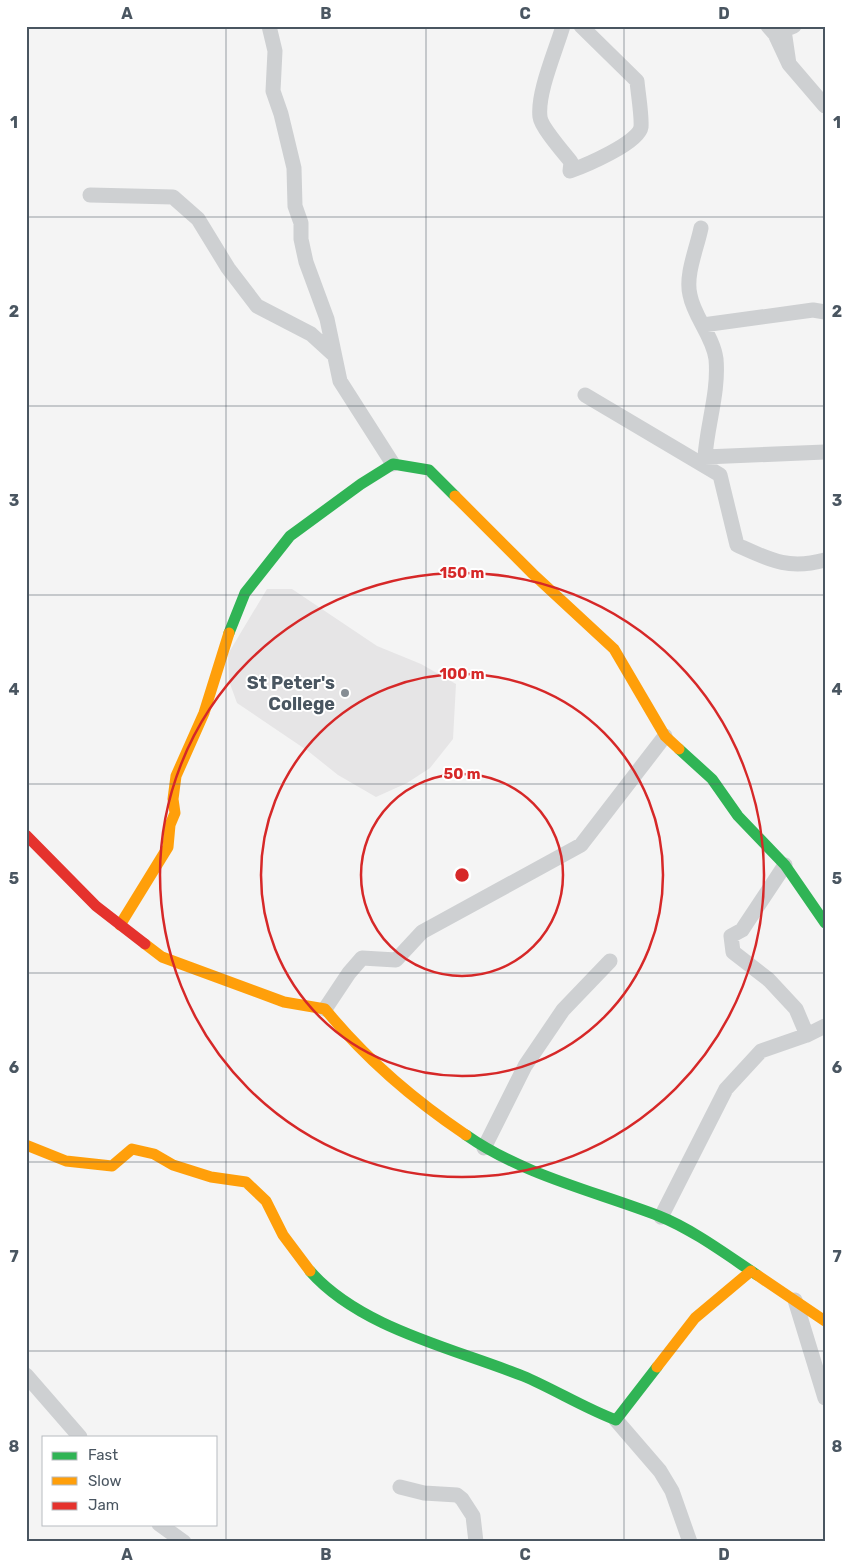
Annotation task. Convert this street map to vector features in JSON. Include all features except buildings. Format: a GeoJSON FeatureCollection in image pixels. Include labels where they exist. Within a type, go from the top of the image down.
{"type":"FeatureCollection","features":[{"type":"Feature","properties":{"kind":"street"},"geometry":{"type":"LineString","coordinates":[[269,26],[275,51],[273,91],[282,114],[294,168],[296,206],[301,223],[306,262],[327,319],[340,381],[393,464]]}},
{"type":"Feature","properties":{"kind":"street"},"geometry":{"type":"LineString","coordinates":[[563,26],[550,64],[541,102],[540,118],[571,162],[570,171],[596,161],[635,137],[642,125],[637,80],[581,26]]}},
{"type":"Feature","properties":{"kind":"street"},"geometry":{"type":"LineString","coordinates":[[768,26],[775,34],[789,64],[825,106]]}},
{"type":"Feature","properties":{"kind":"street"},"geometry":{"type":"LineString","coordinates":[[789,64],[784,30],[794,26]]}},
{"type":"Feature","properties":{"kind":"street"},"geometry":{"type":"LineString","coordinates":[[90,195],[173,197],[198,219],[228,268],[257,306],[311,334],[334,355]]}},
{"type":"Feature","properties":{"kind":"street"},"geometry":{"type":"LineString","coordinates":[[701,228],[689,284],[692,302],[714,348],[716,359],[714,396],[705,458],[720,475],[736,546],[780,563],[804,565],[825,560]]}},
{"type":"Feature","properties":{"kind":"street"},"geometry":{"type":"LineString","coordinates":[[703,325],[813,310],[825,312]]}},
{"type":"Feature","properties":{"kind":"street"},"geometry":{"type":"LineString","coordinates":[[585,395],[720,475]]}},
{"type":"Feature","properties":{"kind":"street"},"geometry":{"type":"LineString","coordinates":[[705,458],[825,452]]}},
{"type":"Feature","properties":{"kind":"street"},"geometry":{"type":"LineString","coordinates":[[120,924],[168,847],[170,825],[176,813],[173,799],[176,776],[204,713],[232,620],[245,592],[259,573],[278,554],[290,536],[393,464],[430,470],[534,574],[614,649],[664,736],[712,779],[738,816],[785,865],[825,923]]}},
{"type":"Feature","properties":{"kind":"street"},"geometry":{"type":"LineString","coordinates":[[325,1009],[349,973],[362,958],[396,960],[422,932],[581,844],[664,736]]}},
{"type":"Feature","properties":{"kind":"street"},"geometry":{"type":"LineString","coordinates":[[26,835],[96,906],[162,957],[284,1002],[325,1009],[348,1036],[429,1110],[484,1148],[543,1175],[661,1217],[751,1271],[825,1321]]}},
{"type":"Feature","properties":{"kind":"street"},"geometry":{"type":"LineString","coordinates":[[785,865],[742,930],[732,936],[733,952],[769,980],[796,1009],[807,1035]]}},
{"type":"Feature","properties":{"kind":"street"},"geometry":{"type":"LineString","coordinates":[[484,1148],[525,1066],[563,1010],[610,961]]}},
{"type":"Feature","properties":{"kind":"street"},"geometry":{"type":"LineString","coordinates":[[661,1217],[726,1089],[761,1050],[807,1035],[825,1026]]}},
{"type":"Feature","properties":{"kind":"street"},"geometry":{"type":"LineString","coordinates":[[26,1145],[66,1161],[112,1166],[132,1149],[154,1154],[174,1165],[211,1177],[246,1182],[266,1202],[283,1235],[309,1270],[324,1287],[343,1302],[362,1313],[445,1348],[524,1377],[590,1410],[616,1420],[660,1471],[672,1491],[690,1542]]}},
{"type":"Feature","properties":{"kind":"street"},"geometry":{"type":"LineString","coordinates":[[616,1420],[696,1318],[751,1271]]}},
{"type":"Feature","properties":{"kind":"street"},"geometry":{"type":"LineString","coordinates":[[795,1300],[825,1398]]}},
{"type":"Feature","properties":{"kind":"street"},"geometry":{"type":"LineString","coordinates":[[26,1375],[79,1436]]}},
{"type":"Feature","properties":{"kind":"street"},"geometry":{"type":"LineString","coordinates":[[400,1487],[424,1493],[457,1495],[462,1499],[473,1516],[476,1542]]}},
{"type":"Feature","properties":{"kind":"street"},"geometry":{"type":"LineString","coordinates":[[162,1526],[184,1542]]}},
{"type":"Feature","properties":{"kind":"shaded area","name":"St Peter's College"},"geometry":{"type":"Polygon","coordinates":[[[267,589],[292,589],[377,646],[421,664],[456,684],[453,739],[430,768],[407,783],[376,797],[338,775],[308,751],[237,703],[229,681],[228,654],[267,589]]]}},
{"type":"Feature","properties":{"kind":"traffic: fast"},"geometry":{"type":"LineString","coordinates":[[229,633],[245,593],[290,536],[361,484],[393,464],[429,470],[455,496]]}},
{"type":"Feature","properties":{"kind":"traffic: fast"},"geometry":{"type":"LineString","coordinates":[[679,749],[712,779],[738,816],[785,865],[825,923]]}},
{"type":"Feature","properties":{"kind":"traffic: fast"},"geometry":{"type":"LineString","coordinates":[[466,1135],[488,1149],[535,1172],[671,1221],[709,1243],[757,1275]]}},
{"type":"Feature","properties":{"kind":"traffic: fast"},"geometry":{"type":"LineString","coordinates":[[310,1271],[331,1291],[355,1308],[381,1322],[438,1346],[523,1376],[616,1420],[657,1367]]}},
{"type":"Feature","properties":{"kind":"traffic: slow"},"geometry":{"type":"LineString","coordinates":[[455,496],[533,574],[614,649],[665,736],[679,749]]}},
{"type":"Feature","properties":{"kind":"traffic: slow"},"geometry":{"type":"LineString","coordinates":[[120,925],[168,847],[170,825],[175,813],[173,799],[176,776],[204,713],[229,633]]}},
{"type":"Feature","properties":{"kind":"traffic: slow"},"geometry":{"type":"LineString","coordinates":[[145,944],[162,957],[284,1002],[325,1009],[373,1061],[409,1093],[466,1135]]}},
{"type":"Feature","properties":{"kind":"traffic: slow"},"geometry":{"type":"LineString","coordinates":[[26,1145],[66,1161],[112,1166],[132,1149],[154,1154],[173,1165],[211,1177],[246,1182],[266,1201],[283,1235],[310,1271]]}},
{"type":"Feature","properties":{"kind":"traffic: slow"},"geometry":{"type":"LineString","coordinates":[[657,1367],[695,1318],[751,1271]]}},
{"type":"Feature","properties":{"kind":"traffic: slow"},"geometry":{"type":"LineString","coordinates":[[757,1275],[825,1321]]}},
{"type":"Feature","properties":{"kind":"traffic: jam"},"geometry":{"type":"LineString","coordinates":[[26,835],[96,906],[145,944]]}},
{"type":"Feature","properties":{"kind":"place","name":"St Peter's College"},"geometry":{"type":"Point","coordinates":[345,693]}}]}
